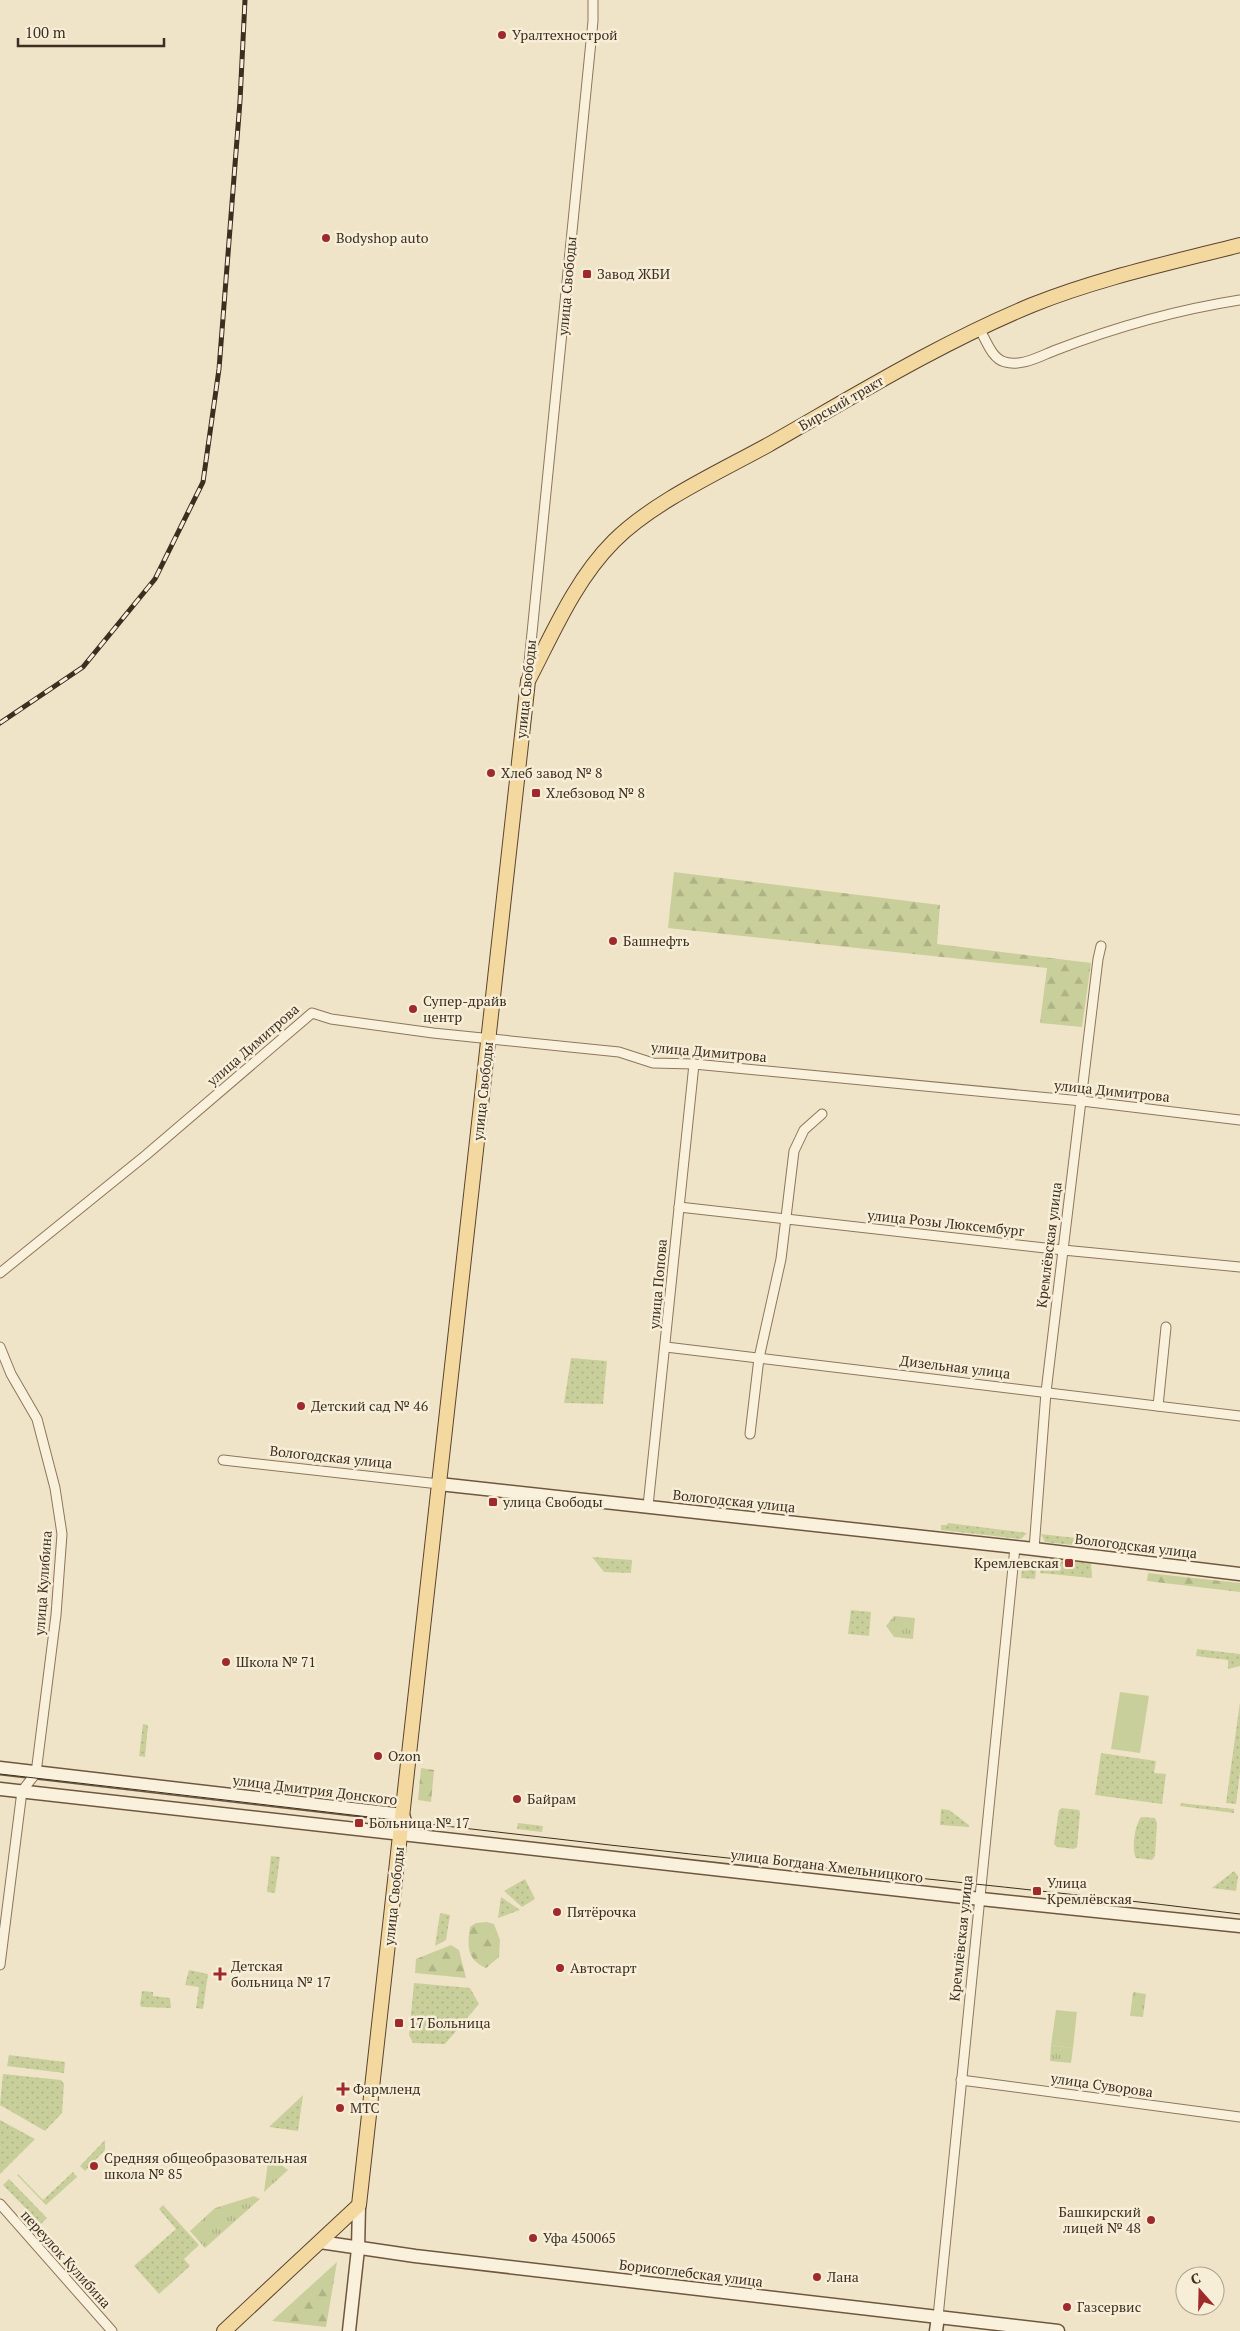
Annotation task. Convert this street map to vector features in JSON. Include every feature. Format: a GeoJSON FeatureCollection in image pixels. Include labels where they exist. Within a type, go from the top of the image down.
{"type":"FeatureCollection","features":[{"type":"Feature","properties":{"kind":"main road","name":"Бирский тракт"},"geometry":{"type":"LineString","coordinates":[[528,681],[569,602],[589,571],[615,540],[634,524],[676,496],[888,377],[1031,306],[1069,291],[1240,245]]}},
{"type":"Feature","properties":{"kind":"main road","name":"улица Свободы"},"geometry":{"type":"LineString","coordinates":[[359,2204],[406,1835],[403,1815],[528,681]]}},
{"type":"Feature","properties":{"kind":"main road"},"geometry":{"type":"LineString","coordinates":[[224,2331],[359,2204]]}},
{"type":"Feature","properties":{"kind":"street","name":"улица Свободы"},"geometry":{"type":"LineString","coordinates":[[528,681],[592,30],[593,0]]}},
{"type":"Feature","properties":{"kind":"street"},"geometry":{"type":"LineString","coordinates":[[980,330],[994,355],[1003,362],[1016,364],[1031,360],[1107,330],[1147,318],[1240,300]]}},
{"type":"Feature","properties":{"kind":"street","name":"Кремлёвская улица"},"geometry":{"type":"LineString","coordinates":[[1034,1549],[1046,1392],[1101,946]]}},
{"type":"Feature","properties":{"kind":"street","name":"улица Димитрова"},"geometry":{"type":"LineString","coordinates":[[0,1273],[146,1155],[312,1013],[340,1020],[489,1039],[620,1052],[653,1063],[694,1064],[1082,1102],[1240,1120]]}},
{"type":"Feature","properties":{"kind":"street","name":"улица Попова"},"geometry":{"type":"LineString","coordinates":[[648,1506],[694,1064]]}},
{"type":"Feature","properties":{"kind":"street"},"geometry":{"type":"LineString","coordinates":[[750,1434],[759,1358],[781,1259],[794,1150],[804,1130],[822,1114]]}},
{"type":"Feature","properties":{"kind":"street","name":"улица Розы Люксембург"},"geometry":{"type":"LineString","coordinates":[[680,1207],[1063,1250],[1240,1267]]}},
{"type":"Feature","properties":{"kind":"street"},"geometry":{"type":"LineString","coordinates":[[1158,1406],[1166,1327]]}},
{"type":"Feature","properties":{"kind":"street","name":"улица Кулибина"},"geometry":{"type":"LineString","coordinates":[[0,1347],[10,1374],[37,1419],[55,1488],[62,1534],[56,1615],[36,1772]]}},
{"type":"Feature","properties":{"kind":"street","name":"Дизельная улица"},"geometry":{"type":"LineString","coordinates":[[666,1347],[1240,1416]]}},
{"type":"Feature","properties":{"kind":"street","name":"Вологодская улица"},"geometry":{"type":"LineString","coordinates":[[224,1460],[1034,1549],[1240,1574]]}},
{"type":"Feature","properties":{"kind":"street","name":"Кремлёвская улица"},"geometry":{"type":"LineString","coordinates":[[936,2331],[1015,1547]]}},
{"type":"Feature","properties":{"kind":"street","name":"улица Дмитрия Донского"},"geometry":{"type":"LineString","coordinates":[[0,1768],[403,1815]]}},
{"type":"Feature","properties":{"kind":"street"},"geometry":{"type":"LineString","coordinates":[[0,1965],[22,1792],[36,1772]]}},
{"type":"Feature","properties":{"kind":"street"},"geometry":{"type":"LineString","coordinates":[[0,1789],[406,1835]]}},
{"type":"Feature","properties":{"kind":"street","name":"улица Богдана Хмельницкого"},"geometry":{"type":"LineString","coordinates":[[406,1835],[1240,1926]]}},
{"type":"Feature","properties":{"kind":"street","name":"улица Суворова"},"geometry":{"type":"LineString","coordinates":[[961,2080],[1240,2117]]}},
{"type":"Feature","properties":{"kind":"street","name":"переулок Кулибина"},"geometry":{"type":"LineString","coordinates":[[0,2204],[112,2331]]}},
{"type":"Feature","properties":{"kind":"street","name":"улица Свободы"},"geometry":{"type":"LineString","coordinates":[[349,2331],[358,2249],[359,2204]]}},
{"type":"Feature","properties":{"kind":"street","name":"Борисоглебская улица"},"geometry":{"type":"LineString","coordinates":[[320,2242],[358,2249],[1058,2331]]}},
{"type":"Feature","properties":{"kind":"green space"},"geometry":{"type":"Polygon","coordinates":[[[674,872],[940,905],[937,944],[1091,963],[1082,1027],[1040,1023],[1047,968],[668,928],[674,872]]]}},
{"type":"Feature","properties":{"kind":"green space"},"geometry":{"type":"Polygon","coordinates":[[[571,1358],[607,1361],[603,1404],[564,1403],[571,1358]]]}},
{"type":"Feature","properties":{"kind":"green space"},"geometry":{"type":"Polygon","coordinates":[[[948,1523],[1027,1533],[1021,1539],[941,1530],[941,1525],[947,1525],[948,1523]]]}},
{"type":"Feature","properties":{"kind":"green space"},"geometry":{"type":"Polygon","coordinates":[[[1041,1534],[1093,1540],[1092,1547],[1045,1542],[1041,1534]]]}},
{"type":"Feature","properties":{"kind":"green space"},"geometry":{"type":"Polygon","coordinates":[[[592,1557],[632,1560],[631,1573],[604,1572],[592,1557]]]}},
{"type":"Feature","properties":{"kind":"green space"},"geometry":{"type":"Polygon","coordinates":[[[1041,1558],[1091,1563],[1092,1578],[1040,1573],[1041,1558]]]}},
{"type":"Feature","properties":{"kind":"green space"},"geometry":{"type":"Polygon","coordinates":[[[1023,1559],[1037,1561],[1035,1579],[1021,1578],[1023,1559]]]}},
{"type":"Feature","properties":{"kind":"green space"},"geometry":{"type":"Polygon","coordinates":[[[1148,1573],[1240,1583],[1240,1592],[1147,1581],[1148,1573]]]}},
{"type":"Feature","properties":{"kind":"green space"},"geometry":{"type":"Polygon","coordinates":[[[851,1610],[871,1612],[869,1636],[848,1634],[851,1610]]]}},
{"type":"Feature","properties":{"kind":"green space"},"geometry":{"type":"Polygon","coordinates":[[[894,1616],[915,1618],[913,1639],[894,1637],[886,1626],[894,1616]]]}},
{"type":"Feature","properties":{"kind":"green space"},"geometry":{"type":"Polygon","coordinates":[[[1197,1649],[1240,1654],[1240,1666],[1228,1669],[1228,1660],[1196,1656],[1197,1649]]]}},
{"type":"Feature","properties":{"kind":"green space"},"geometry":{"type":"Polygon","coordinates":[[[1120,1692],[1149,1696],[1140,1753],[1111,1749],[1120,1692]]]}},
{"type":"Feature","properties":{"kind":"green space"},"geometry":{"type":"Polygon","coordinates":[[[1240,1702],[1240,1772],[1236,1804],[1226,1803],[1240,1702]]]}},
{"type":"Feature","properties":{"kind":"green space"},"geometry":{"type":"Polygon","coordinates":[[[143,1724],[148,1725],[145,1757],[139,1756],[143,1724]]]}},
{"type":"Feature","properties":{"kind":"green space"},"geometry":{"type":"Polygon","coordinates":[[[1101,1753],[1156,1761],[1154,1773],[1166,1774],[1162,1804],[1095,1795],[1101,1753]]]}},
{"type":"Feature","properties":{"kind":"green space"},"geometry":{"type":"Polygon","coordinates":[[[421,1768],[434,1770],[431,1802],[418,1800],[421,1768]]]}},
{"type":"Feature","properties":{"kind":"green space"},"geometry":{"type":"Polygon","coordinates":[[[1181,1803],[1234,1809],[1234,1813],[1180,1806],[1181,1803]]]}},
{"type":"Feature","properties":{"kind":"green space"},"geometry":{"type":"Polygon","coordinates":[[[1062,1808],[1079,1810],[1080,1813],[1077,1847],[1074,1849],[1057,1847],[1054,1844],[1059,1810],[1062,1808]]]}},
{"type":"Feature","properties":{"kind":"green space"},"geometry":{"type":"Polygon","coordinates":[[[941,1809],[949,1810],[969,1825],[969,1827],[940,1825],[941,1809]]]}},
{"type":"Feature","properties":{"kind":"green space"},"geometry":{"type":"Polygon","coordinates":[[[1141,1817],[1155,1818],[1157,1823],[1155,1856],[1152,1860],[1136,1858],[1134,1837],[1141,1817]]]}},
{"type":"Feature","properties":{"kind":"green space"},"geometry":{"type":"Polygon","coordinates":[[[518,1823],[543,1826],[542,1832],[517,1829],[518,1823]]]}},
{"type":"Feature","properties":{"kind":"green space"},"geometry":{"type":"Polygon","coordinates":[[[271,1856],[280,1857],[275,1893],[267,1892],[271,1856]]]}},
{"type":"Feature","properties":{"kind":"green space"},"geometry":{"type":"Polygon","coordinates":[[[1234,1871],[1238,1876],[1236,1891],[1212,1888],[1234,1871]]]}},
{"type":"Feature","properties":{"kind":"green space"},"geometry":{"type":"Polygon","coordinates":[[[525,1879],[535,1899],[522,1907],[504,1891],[525,1879]]]}},
{"type":"Feature","properties":{"kind":"green space"},"geometry":{"type":"Polygon","coordinates":[[[501,1897],[520,1910],[498,1918],[501,1897]]]}},
{"type":"Feature","properties":{"kind":"green space"},"geometry":{"type":"Polygon","coordinates":[[[440,1913],[450,1915],[446,1940],[435,1946],[440,1913]]]}},
{"type":"Feature","properties":{"kind":"green space"},"geometry":{"type":"Polygon","coordinates":[[[487,1922],[494,1924],[500,1940],[499,1957],[486,1968],[472,1957],[469,1940],[470,1927],[476,1923],[487,1922]]]}},
{"type":"Feature","properties":{"kind":"green space"},"geometry":{"type":"Polygon","coordinates":[[[451,1945],[459,1950],[466,1978],[415,1973],[416,1959],[451,1945]]]}},
{"type":"Feature","properties":{"kind":"green space"},"geometry":{"type":"Polygon","coordinates":[[[189,1970],[208,1974],[203,2009],[196,2008],[199,1987],[185,1985],[189,1970]]]}},
{"type":"Feature","properties":{"kind":"green space"},"geometry":{"type":"Polygon","coordinates":[[[414,1983],[470,1988],[479,2004],[445,2044],[413,2043],[409,2035],[414,1983]]]}},
{"type":"Feature","properties":{"kind":"green space"},"geometry":{"type":"Polygon","coordinates":[[[142,1991],[153,1992],[153,1996],[170,1998],[171,2008],[142,2007],[140,2005],[142,1991]]]}},
{"type":"Feature","properties":{"kind":"green space"},"geometry":{"type":"Polygon","coordinates":[[[1133,1992],[1146,1994],[1143,2017],[1130,2016],[1133,1992]]]}},
{"type":"Feature","properties":{"kind":"green space"},"geometry":{"type":"Polygon","coordinates":[[[1056,2010],[1077,2012],[1073,2048],[1051,2045],[1056,2010]]]}},
{"type":"Feature","properties":{"kind":"green space"},"geometry":{"type":"Polygon","coordinates":[[[1051,2045],[1073,2048],[1071,2063],[1050,2061],[1051,2045]]]}},
{"type":"Feature","properties":{"kind":"green space"},"geometry":{"type":"Polygon","coordinates":[[[9,2055],[65,2062],[64,2073],[7,2066],[9,2055]]]}},
{"type":"Feature","properties":{"kind":"green space"},"geometry":{"type":"Polygon","coordinates":[[[3,2074],[61,2080],[64,2084],[62,2113],[45,2131],[0,2105],[3,2074]]]}},
{"type":"Feature","properties":{"kind":"green space"},"geometry":{"type":"Polygon","coordinates":[[[303,2095],[298,2131],[269,2127],[303,2095]]]}},
{"type":"Feature","properties":{"kind":"green space"},"geometry":{"type":"Polygon","coordinates":[[[0,2120],[35,2139],[0,2174],[0,2120]]]}},
{"type":"Feature","properties":{"kind":"green space"},"geometry":{"type":"Polygon","coordinates":[[[105,2140],[105,2150],[85,2171],[80,2166],[105,2140]]]}},
{"type":"Feature","properties":{"kind":"green space"},"geometry":{"type":"Polygon","coordinates":[[[272,2158],[288,2170],[264,2192],[268,2162],[272,2158]]]}},
{"type":"Feature","properties":{"kind":"green space"},"geometry":{"type":"Polygon","coordinates":[[[73,2172],[77,2177],[46,2205],[17,2175],[43,2200],[73,2172]]]}},
{"type":"Feature","properties":{"kind":"green space"},"geometry":{"type":"Polygon","coordinates":[[[9,2179],[47,2218],[41,2224],[3,2185],[9,2179]]]}},
{"type":"Feature","properties":{"kind":"green space"},"geometry":{"type":"Polygon","coordinates":[[[254,2196],[260,2199],[205,2248],[190,2231],[215,2208],[254,2196]]]}},
{"type":"Feature","properties":{"kind":"green space"},"geometry":{"type":"Polygon","coordinates":[[[163,2205],[199,2245],[184,2259],[190,2266],[159,2294],[134,2266],[176,2229],[159,2209],[163,2205]]]}},
{"type":"Feature","properties":{"kind":"green space"},"geometry":{"type":"Polygon","coordinates":[[[337,2262],[326,2327],[272,2321],[337,2262]]]}},
{"type":"Feature","properties":{"kind":"tram line"},"geometry":{"type":"LineString","coordinates":[[0,1774],[610,1845],[1240,1914]]}},
{"type":"Feature","properties":{"kind":"railway"},"geometry":{"type":"LineString","coordinates":[[0,723],[83,667],[155,579],[203,482],[219,369],[240,101],[245,0]]}},
{"type":"Feature","properties":{"kind":"place","name":"Уралтехнострой"},"geometry":{"type":"Point","coordinates":[502,35]}},
{"type":"Feature","properties":{"kind":"place","name":"Bodyshop auto"},"geometry":{"type":"Point","coordinates":[326,238]}},
{"type":"Feature","properties":{"kind":"place","name":"Завод ЖБИ"},"geometry":{"type":"Point","coordinates":[587,274]}},
{"type":"Feature","properties":{"kind":"place","name":"Хлеб завод № 8"},"geometry":{"type":"Point","coordinates":[491,773]}},
{"type":"Feature","properties":{"kind":"place","name":"Хлебзовод № 8"},"geometry":{"type":"Point","coordinates":[536,793]}},
{"type":"Feature","properties":{"kind":"place","name":"Башнефть"},"geometry":{"type":"Point","coordinates":[613,941]}},
{"type":"Feature","properties":{"kind":"place","name":"Супер-драйв центр"},"geometry":{"type":"Point","coordinates":[413,1009]}},
{"type":"Feature","properties":{"kind":"place","name":"Детский сад № 46"},"geometry":{"type":"Point","coordinates":[301,1406]}},
{"type":"Feature","properties":{"kind":"place","name":"улица Свободы"},"geometry":{"type":"Point","coordinates":[493,1502]}},
{"type":"Feature","properties":{"kind":"place","name":"Кремлевская"},"geometry":{"type":"Point","coordinates":[1069,1563]}},
{"type":"Feature","properties":{"kind":"place","name":"Школа № 71"},"geometry":{"type":"Point","coordinates":[226,1662]}},
{"type":"Feature","properties":{"kind":"place","name":"Ozon"},"geometry":{"type":"Point","coordinates":[378,1756]}},
{"type":"Feature","properties":{"kind":"place","name":"Байрам"},"geometry":{"type":"Point","coordinates":[517,1799]}},
{"type":"Feature","properties":{"kind":"place","name":"Больница № 17"},"geometry":{"type":"Point","coordinates":[359,1823]}},
{"type":"Feature","properties":{"kind":"place","name":"Улица Кремлёвская"},"geometry":{"type":"Point","coordinates":[1037,1891]}},
{"type":"Feature","properties":{"kind":"place","name":"Пятёрочка"},"geometry":{"type":"Point","coordinates":[557,1912]}},
{"type":"Feature","properties":{"kind":"place","name":"Автостарт"},"geometry":{"type":"Point","coordinates":[560,1968]}},
{"type":"Feature","properties":{"kind":"place","name":"Детская больница № 17"},"geometry":{"type":"Point","coordinates":[220,1974]}},
{"type":"Feature","properties":{"kind":"place","name":"17 Больница"},"geometry":{"type":"Point","coordinates":[399,2023]}},
{"type":"Feature","properties":{"kind":"place","name":"Фармленд"},"geometry":{"type":"Point","coordinates":[343,2089]}},
{"type":"Feature","properties":{"kind":"place","name":"МТС"},"geometry":{"type":"Point","coordinates":[340,2108]}},
{"type":"Feature","properties":{"kind":"place","name":"Средняя общеобразовательная школа № 85"},"geometry":{"type":"Point","coordinates":[94,2166]}},
{"type":"Feature","properties":{"kind":"place","name":"Башкирский лицей № 48"},"geometry":{"type":"Point","coordinates":[1151,2220]}},
{"type":"Feature","properties":{"kind":"place","name":"Уфа 450065"},"geometry":{"type":"Point","coordinates":[533,2238]}},
{"type":"Feature","properties":{"kind":"place","name":"Лана"},"geometry":{"type":"Point","coordinates":[817,2277]}},
{"type":"Feature","properties":{"kind":"place","name":"Газсервис"},"geometry":{"type":"Point","coordinates":[1067,2307]}}]}
